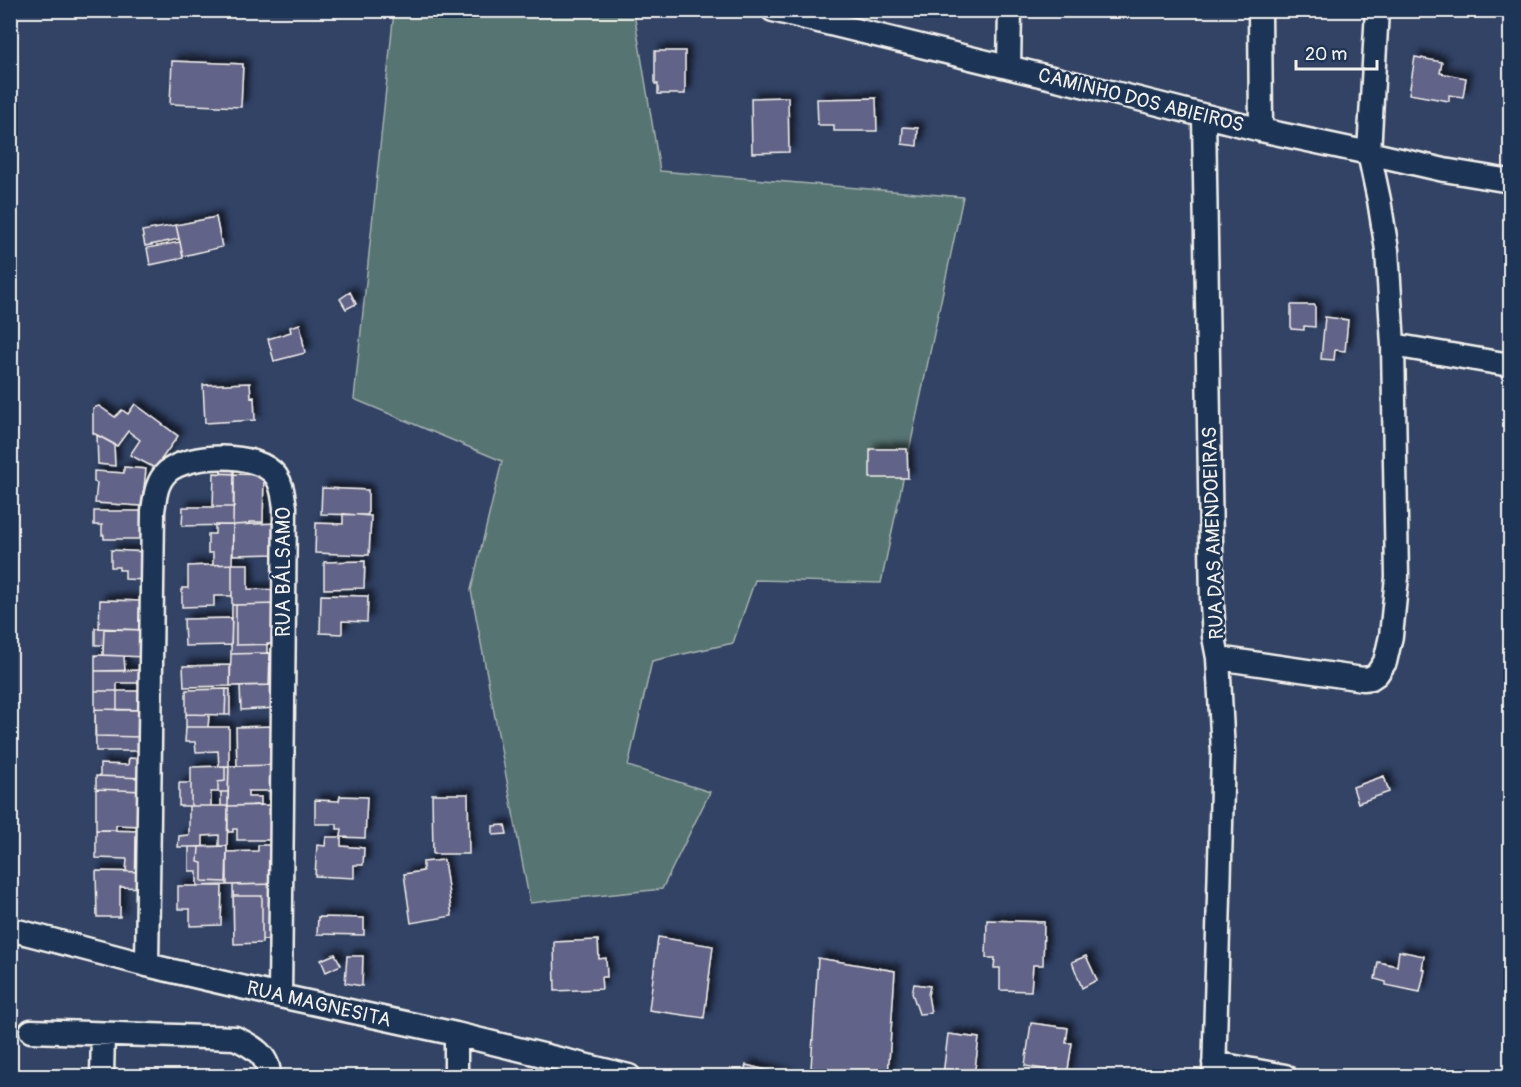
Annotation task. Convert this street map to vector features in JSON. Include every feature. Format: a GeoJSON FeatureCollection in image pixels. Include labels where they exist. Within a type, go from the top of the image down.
{"type":"FeatureCollection","features":[{"type":"Feature","properties":{"kind":"street","name":"CAMINHO DOS ABIEIROS"},"geometry":{"type":"LineString","coordinates":[[772,10],[1261,130],[1444,170],[1510,181]]}},
{"type":"Feature","properties":{"kind":"street"},"geometry":{"type":"LineString","coordinates":[[1009,67],[1010,10]]}},
{"type":"Feature","properties":{"kind":"street"},"geometry":{"type":"LineString","coordinates":[[1260,10],[1261,130]]}},
{"type":"Feature","properties":{"kind":"street","name":"RUA DAS AMENDOEIRAS"},"geometry":{"type":"LineString","coordinates":[[1204,116],[1212,604],[1218,658],[1363,679],[1371,678],[1377,674],[1385,662],[1392,636],[1397,578],[1393,345],[1387,250],[1369,153],[1377,10]]}},
{"type":"Feature","properties":{"kind":"street"},"geometry":{"type":"LineString","coordinates":[[1393,345],[1510,365]]}},
{"type":"Feature","properties":{"kind":"street","name":"RUA BÁLSAMO"},"geometry":{"type":"LineString","coordinates":[[147,965],[153,511],[156,491],[166,473],[182,463],[205,458],[241,459],[260,464],[275,474],[283,489],[285,507],[280,996]]}},
{"type":"Feature","properties":{"kind":"street"},"geometry":{"type":"LineString","coordinates":[[1218,658],[1223,752],[1214,1070],[1286,1077]]}},
{"type":"Feature","properties":{"kind":"street","name":"RUA MAGNESITA"},"geometry":{"type":"LineString","coordinates":[[10,929],[147,965],[456,1034],[629,1077]]}},
{"type":"Feature","properties":{"kind":"street"},"geometry":{"type":"LineString","coordinates":[[31,1031],[235,1038],[252,1046],[264,1057],[269,1071],[268,1077]]}},
{"type":"Feature","properties":{"kind":"street"},"geometry":{"type":"LineString","coordinates":[[102,1077],[103,1034]]}},
{"type":"Feature","properties":{"kind":"street"},"geometry":{"type":"LineString","coordinates":[[456,1034],[456,1077]]}},
{"type":"Feature","properties":{"kind":"green space"},"geometry":{"type":"Polygon","coordinates":[[[623,10],[634,13],[660,171],[963,197],[881,583],[755,580],[733,643],[652,661],[628,766],[710,792],[662,889],[530,903],[471,590],[502,461],[354,399],[394,11],[623,10]]]}},
{"type":"Feature","properties":{"kind":"building"},"geometry":{"type":"Polygon","coordinates":[[[655,51],[685,51],[685,94],[658,94],[658,84],[655,84],[655,51]]]}},
{"type":"Feature","properties":{"kind":"building"},"geometry":{"type":"Polygon","coordinates":[[[1415,57],[1442,62],[1440,73],[1466,78],[1463,97],[1449,95],[1449,101],[1409,94],[1415,57]]]}},
{"type":"Feature","properties":{"kind":"building"},"geometry":{"type":"Polygon","coordinates":[[[172,61],[243,64],[241,107],[170,104],[172,61]]]}},
{"type":"Feature","properties":{"kind":"building"},"geometry":{"type":"Polygon","coordinates":[[[788,97],[789,152],[752,153],[751,98],[788,97]]]}},
{"type":"Feature","properties":{"kind":"building"},"geometry":{"type":"Polygon","coordinates":[[[876,98],[877,131],[834,131],[834,125],[818,125],[817,99],[876,98]]]}},
{"type":"Feature","properties":{"kind":"building"},"geometry":{"type":"Polygon","coordinates":[[[903,127],[918,128],[917,146],[902,144],[903,127]]]}},
{"type":"Feature","properties":{"kind":"building"},"geometry":{"type":"Polygon","coordinates":[[[216,217],[222,247],[183,256],[176,225],[216,217]]]}},
{"type":"Feature","properties":{"kind":"building"},"geometry":{"type":"Polygon","coordinates":[[[176,225],[179,239],[145,246],[142,231],[176,225]]]}},
{"type":"Feature","properties":{"kind":"building"},"geometry":{"type":"Polygon","coordinates":[[[180,242],[183,258],[150,265],[147,248],[180,242]]]}},
{"type":"Feature","properties":{"kind":"building"},"geometry":{"type":"Polygon","coordinates":[[[350,292],[356,304],[346,309],[340,299],[350,292]]]}},
{"type":"Feature","properties":{"kind":"building"},"geometry":{"type":"Polygon","coordinates":[[[1291,305],[1315,305],[1315,327],[1304,326],[1304,330],[1291,329],[1291,305]]]}},
{"type":"Feature","properties":{"kind":"building"},"geometry":{"type":"Polygon","coordinates":[[[1325,317],[1348,320],[1345,351],[1335,350],[1334,360],[1321,359],[1325,317]]]}},
{"type":"Feature","properties":{"kind":"building"},"geometry":{"type":"Polygon","coordinates":[[[300,324],[305,353],[274,361],[268,339],[291,332],[290,327],[300,324]]]}},
{"type":"Feature","properties":{"kind":"building"},"geometry":{"type":"Polygon","coordinates":[[[250,383],[251,398],[254,397],[255,420],[205,423],[203,385],[250,383]]]}},
{"type":"Feature","properties":{"kind":"building"},"geometry":{"type":"Polygon","coordinates":[[[135,404],[178,436],[155,468],[130,455],[140,440],[128,431],[117,446],[93,433],[93,408],[99,406],[115,417],[122,410],[128,414],[135,404]]]}},
{"type":"Feature","properties":{"kind":"building"},"geometry":{"type":"Polygon","coordinates":[[[97,435],[114,444],[115,466],[98,464],[97,435]]]}},
{"type":"Feature","properties":{"kind":"building"},"geometry":{"type":"Polygon","coordinates":[[[870,449],[907,449],[908,478],[870,478],[870,449]]]}},
{"type":"Feature","properties":{"kind":"building"},"geometry":{"type":"Polygon","coordinates":[[[124,467],[146,469],[142,506],[95,503],[97,483],[94,482],[94,471],[124,473],[124,467]]]}},
{"type":"Feature","properties":{"kind":"building"},"geometry":{"type":"Polygon","coordinates":[[[221,467],[234,468],[233,525],[182,526],[183,507],[213,507],[214,473],[221,474],[221,467]]]}},
{"type":"Feature","properties":{"kind":"building"},"geometry":{"type":"Polygon","coordinates":[[[214,473],[234,474],[234,507],[213,507],[214,473]]]}},
{"type":"Feature","properties":{"kind":"building"},"geometry":{"type":"Polygon","coordinates":[[[234,474],[264,475],[263,522],[233,525],[234,474]]]}},
{"type":"Feature","properties":{"kind":"building"},"geometry":{"type":"Polygon","coordinates":[[[322,488],[368,490],[368,515],[321,514],[322,488]]]}},
{"type":"Feature","properties":{"kind":"building"},"geometry":{"type":"Polygon","coordinates":[[[94,511],[144,511],[143,539],[104,539],[102,525],[94,525],[94,511]]]}},
{"type":"Feature","properties":{"kind":"building"},"geometry":{"type":"Polygon","coordinates":[[[343,514],[371,516],[369,555],[315,553],[316,523],[343,524],[343,514]]]}},
{"type":"Feature","properties":{"kind":"building"},"geometry":{"type":"Polygon","coordinates":[[[277,523],[277,554],[233,555],[233,525],[277,523]]]}},
{"type":"Feature","properties":{"kind":"building"},"geometry":{"type":"Polygon","coordinates":[[[215,525],[233,525],[232,564],[213,565],[213,553],[208,553],[208,534],[215,534],[215,525]]]}},
{"type":"Feature","properties":{"kind":"building"},"geometry":{"type":"Polygon","coordinates":[[[111,550],[147,552],[145,580],[125,579],[125,570],[111,567],[111,550]]]}},
{"type":"Feature","properties":{"kind":"building"},"geometry":{"type":"Polygon","coordinates":[[[365,561],[364,588],[324,589],[324,562],[365,561]]]}},
{"type":"Feature","properties":{"kind":"building"},"geometry":{"type":"Polygon","coordinates":[[[232,564],[248,564],[248,589],[280,590],[279,604],[232,605],[232,564]]]}},
{"type":"Feature","properties":{"kind":"building"},"geometry":{"type":"Polygon","coordinates":[[[232,564],[232,596],[214,596],[214,606],[182,607],[182,588],[188,588],[188,566],[232,564]]]}},
{"type":"Feature","properties":{"kind":"building"},"geometry":{"type":"Polygon","coordinates":[[[321,595],[368,596],[367,622],[342,621],[342,634],[320,633],[321,595]]]}},
{"type":"Feature","properties":{"kind":"building"},"geometry":{"type":"Polygon","coordinates":[[[100,600],[145,601],[145,630],[99,628],[100,600]]]}},
{"type":"Feature","properties":{"kind":"building"},"geometry":{"type":"Polygon","coordinates":[[[277,604],[277,644],[236,645],[236,605],[277,604]]]}},
{"type":"Feature","properties":{"kind":"building"},"geometry":{"type":"Polygon","coordinates":[[[279,604],[277,644],[267,644],[267,653],[231,654],[232,605],[279,604]]]}},
{"type":"Feature","properties":{"kind":"building"},"geometry":{"type":"Polygon","coordinates":[[[232,618],[231,645],[185,646],[184,619],[232,618]]]}},
{"type":"Feature","properties":{"kind":"building"},"geometry":{"type":"Polygon","coordinates":[[[95,628],[145,630],[144,657],[103,655],[103,645],[95,645],[95,628]]]}},
{"type":"Feature","properties":{"kind":"building"},"geometry":{"type":"Polygon","coordinates":[[[104,629],[145,630],[144,657],[103,655],[104,629]]]}},
{"type":"Feature","properties":{"kind":"building"},"geometry":{"type":"Polygon","coordinates":[[[270,653],[269,685],[230,686],[231,654],[270,653]]]}},
{"type":"Feature","properties":{"kind":"building"},"geometry":{"type":"Polygon","coordinates":[[[95,655],[124,656],[125,671],[95,671],[95,655]]]}},
{"type":"Feature","properties":{"kind":"building"},"geometry":{"type":"Polygon","coordinates":[[[230,665],[230,686],[184,687],[183,666],[230,665]]]}},
{"type":"Feature","properties":{"kind":"building"},"geometry":{"type":"Polygon","coordinates":[[[145,670],[145,683],[117,683],[117,691],[95,691],[95,671],[145,670]]]}},
{"type":"Feature","properties":{"kind":"building"},"geometry":{"type":"Polygon","coordinates":[[[276,685],[277,708],[241,710],[240,686],[276,685]]]}},
{"type":"Feature","properties":{"kind":"building"},"geometry":{"type":"Polygon","coordinates":[[[226,689],[225,715],[186,714],[186,690],[226,689]]]}},
{"type":"Feature","properties":{"kind":"building"},"geometry":{"type":"Polygon","coordinates":[[[230,689],[230,715],[209,715],[208,727],[186,727],[186,690],[230,689]]]}},
{"type":"Feature","properties":{"kind":"building"},"geometry":{"type":"Polygon","coordinates":[[[95,691],[150,691],[149,710],[95,709],[95,691]]]}},
{"type":"Feature","properties":{"kind":"building"},"geometry":{"type":"Polygon","coordinates":[[[117,691],[150,691],[149,710],[117,710],[117,691]]]}},
{"type":"Feature","properties":{"kind":"building"},"geometry":{"type":"Polygon","coordinates":[[[95,709],[144,710],[144,737],[95,736],[95,709]]]}},
{"type":"Feature","properties":{"kind":"building"},"geometry":{"type":"Polygon","coordinates":[[[95,709],[149,710],[149,751],[96,751],[95,709]]]}},
{"type":"Feature","properties":{"kind":"building"},"geometry":{"type":"Polygon","coordinates":[[[275,726],[275,765],[237,766],[236,727],[275,726]]]}},
{"type":"Feature","properties":{"kind":"building"},"geometry":{"type":"Polygon","coordinates":[[[186,727],[229,727],[229,766],[219,766],[218,751],[196,752],[195,742],[185,742],[186,727]]]}},
{"type":"Feature","properties":{"kind":"building"},"geometry":{"type":"Polygon","coordinates":[[[129,758],[143,759],[143,778],[100,776],[100,764],[128,765],[129,758]]]}},
{"type":"Feature","properties":{"kind":"building"},"geometry":{"type":"Polygon","coordinates":[[[280,765],[271,791],[248,791],[248,797],[261,797],[261,805],[228,806],[229,766],[280,765]]]}},
{"type":"Feature","properties":{"kind":"building"},"geometry":{"type":"Polygon","coordinates":[[[225,766],[225,781],[218,782],[218,792],[211,792],[211,806],[191,806],[191,767],[225,766]]]}},
{"type":"Feature","properties":{"kind":"building"},"geometry":{"type":"Polygon","coordinates":[[[229,766],[228,792],[211,792],[211,806],[179,806],[179,783],[191,783],[191,767],[229,766]]]}},
{"type":"Feature","properties":{"kind":"building"},"geometry":{"type":"Polygon","coordinates":[[[96,776],[143,778],[142,791],[96,789],[96,776]]]}},
{"type":"Feature","properties":{"kind":"building"},"geometry":{"type":"Polygon","coordinates":[[[1384,776],[1389,792],[1358,803],[1353,787],[1384,776]]]}},
{"type":"Feature","properties":{"kind":"building"},"geometry":{"type":"Polygon","coordinates":[[[96,789],[142,791],[142,826],[116,825],[116,830],[96,830],[96,789]]]}},
{"type":"Feature","properties":{"kind":"building"},"geometry":{"type":"Polygon","coordinates":[[[221,792],[228,792],[228,806],[221,806],[221,792]]]}},
{"type":"Feature","properties":{"kind":"building"},"geometry":{"type":"Polygon","coordinates":[[[432,794],[468,794],[469,854],[433,854],[432,794]]]}},
{"type":"Feature","properties":{"kind":"building"},"geometry":{"type":"Polygon","coordinates":[[[340,796],[367,797],[365,838],[341,837],[342,829],[337,829],[337,824],[315,824],[315,800],[339,801],[340,796]]]}},
{"type":"Feature","properties":{"kind":"building"},"geometry":{"type":"Polygon","coordinates":[[[274,805],[274,840],[237,840],[237,829],[228,832],[228,806],[274,805]]]}},
{"type":"Feature","properties":{"kind":"building"},"geometry":{"type":"Polygon","coordinates":[[[189,806],[228,806],[227,846],[219,846],[219,835],[203,836],[203,847],[178,847],[179,836],[189,835],[189,806]]]}},
{"type":"Feature","properties":{"kind":"building"},"geometry":{"type":"Polygon","coordinates":[[[505,825],[507,834],[493,835],[493,826],[505,825]]]}},
{"type":"Feature","properties":{"kind":"building"},"geometry":{"type":"Polygon","coordinates":[[[96,830],[143,831],[142,872],[126,872],[127,859],[96,858],[96,830]]]}},
{"type":"Feature","properties":{"kind":"building"},"geometry":{"type":"Polygon","coordinates":[[[326,837],[341,837],[341,846],[364,848],[363,865],[354,865],[354,878],[315,876],[317,845],[325,846],[326,837]]]}},
{"type":"Feature","properties":{"kind":"building"},"geometry":{"type":"Polygon","coordinates":[[[258,845],[271,845],[273,884],[227,885],[227,852],[258,851],[258,845]]]}},
{"type":"Feature","properties":{"kind":"building"},"geometry":{"type":"Polygon","coordinates":[[[227,846],[226,882],[202,881],[202,863],[198,862],[199,847],[227,846]]]}},
{"type":"Feature","properties":{"kind":"building"},"geometry":{"type":"Polygon","coordinates":[[[227,846],[227,885],[197,886],[197,871],[189,871],[189,847],[227,846]]]}},
{"type":"Feature","properties":{"kind":"building"},"geometry":{"type":"Polygon","coordinates":[[[444,860],[452,916],[411,923],[404,874],[423,871],[423,862],[444,860]]]}},
{"type":"Feature","properties":{"kind":"building"},"geometry":{"type":"Polygon","coordinates":[[[96,871],[147,872],[147,888],[120,887],[120,917],[97,917],[96,871]]]}},
{"type":"Feature","properties":{"kind":"building"},"geometry":{"type":"Polygon","coordinates":[[[278,884],[278,939],[262,940],[262,943],[234,944],[233,885],[278,884]]]}},
{"type":"Feature","properties":{"kind":"building"},"geometry":{"type":"Polygon","coordinates":[[[178,886],[222,886],[221,925],[190,926],[190,909],[178,909],[178,886]]]}},
{"type":"Feature","properties":{"kind":"building"},"geometry":{"type":"Polygon","coordinates":[[[233,896],[262,896],[262,943],[234,944],[233,896]]]}},
{"type":"Feature","properties":{"kind":"building"},"geometry":{"type":"Polygon","coordinates":[[[318,917],[364,918],[364,935],[317,934],[318,917]]]}},
{"type":"Feature","properties":{"kind":"building"},"geometry":{"type":"Polygon","coordinates":[[[987,920],[1044,922],[1043,965],[1033,965],[1031,991],[1000,990],[1000,968],[994,968],[995,958],[986,958],[987,920]]]}},
{"type":"Feature","properties":{"kind":"building"},"geometry":{"type":"Polygon","coordinates":[[[658,937],[713,946],[704,1018],[649,1010],[658,937]]]}},
{"type":"Feature","properties":{"kind":"building"},"geometry":{"type":"Polygon","coordinates":[[[598,940],[599,959],[606,958],[607,977],[601,977],[602,989],[555,991],[554,942],[598,940]]]}},
{"type":"Feature","properties":{"kind":"building"},"geometry":{"type":"Polygon","coordinates":[[[1399,951],[1424,956],[1422,969],[1425,970],[1420,992],[1386,985],[1386,982],[1375,979],[1378,962],[1397,966],[1399,951]]]}},
{"type":"Feature","properties":{"kind":"building"},"geometry":{"type":"Polygon","coordinates":[[[335,954],[341,965],[326,972],[321,960],[335,954]]]}},
{"type":"Feature","properties":{"kind":"building"},"geometry":{"type":"Polygon","coordinates":[[[347,956],[363,956],[362,986],[345,983],[347,956]]]}},
{"type":"Feature","properties":{"kind":"building"},"geometry":{"type":"Polygon","coordinates":[[[1086,956],[1097,980],[1082,988],[1072,962],[1086,956]]]}},
{"type":"Feature","properties":{"kind":"building"},"geometry":{"type":"Polygon","coordinates":[[[818,958],[895,971],[888,1076],[864,1076],[811,1068],[818,958]]]}},
{"type":"Feature","properties":{"kind":"building"},"geometry":{"type":"Polygon","coordinates":[[[914,984],[930,986],[928,995],[931,1013],[919,1014],[912,993],[914,984]]]}},
{"type":"Feature","properties":{"kind":"building"},"geometry":{"type":"Polygon","coordinates":[[[1031,1023],[1068,1028],[1066,1043],[1072,1043],[1067,1076],[1049,1076],[1050,1070],[1025,1066],[1031,1023]]]}},
{"type":"Feature","properties":{"kind":"building"},"geometry":{"type":"Polygon","coordinates":[[[948,1034],[979,1038],[974,1076],[943,1075],[948,1034]]]}},
{"type":"Feature","properties":{"kind":"building"},"geometry":{"type":"Polygon","coordinates":[[[746,1065],[786,1075],[743,1076],[746,1065]]]}}]}
